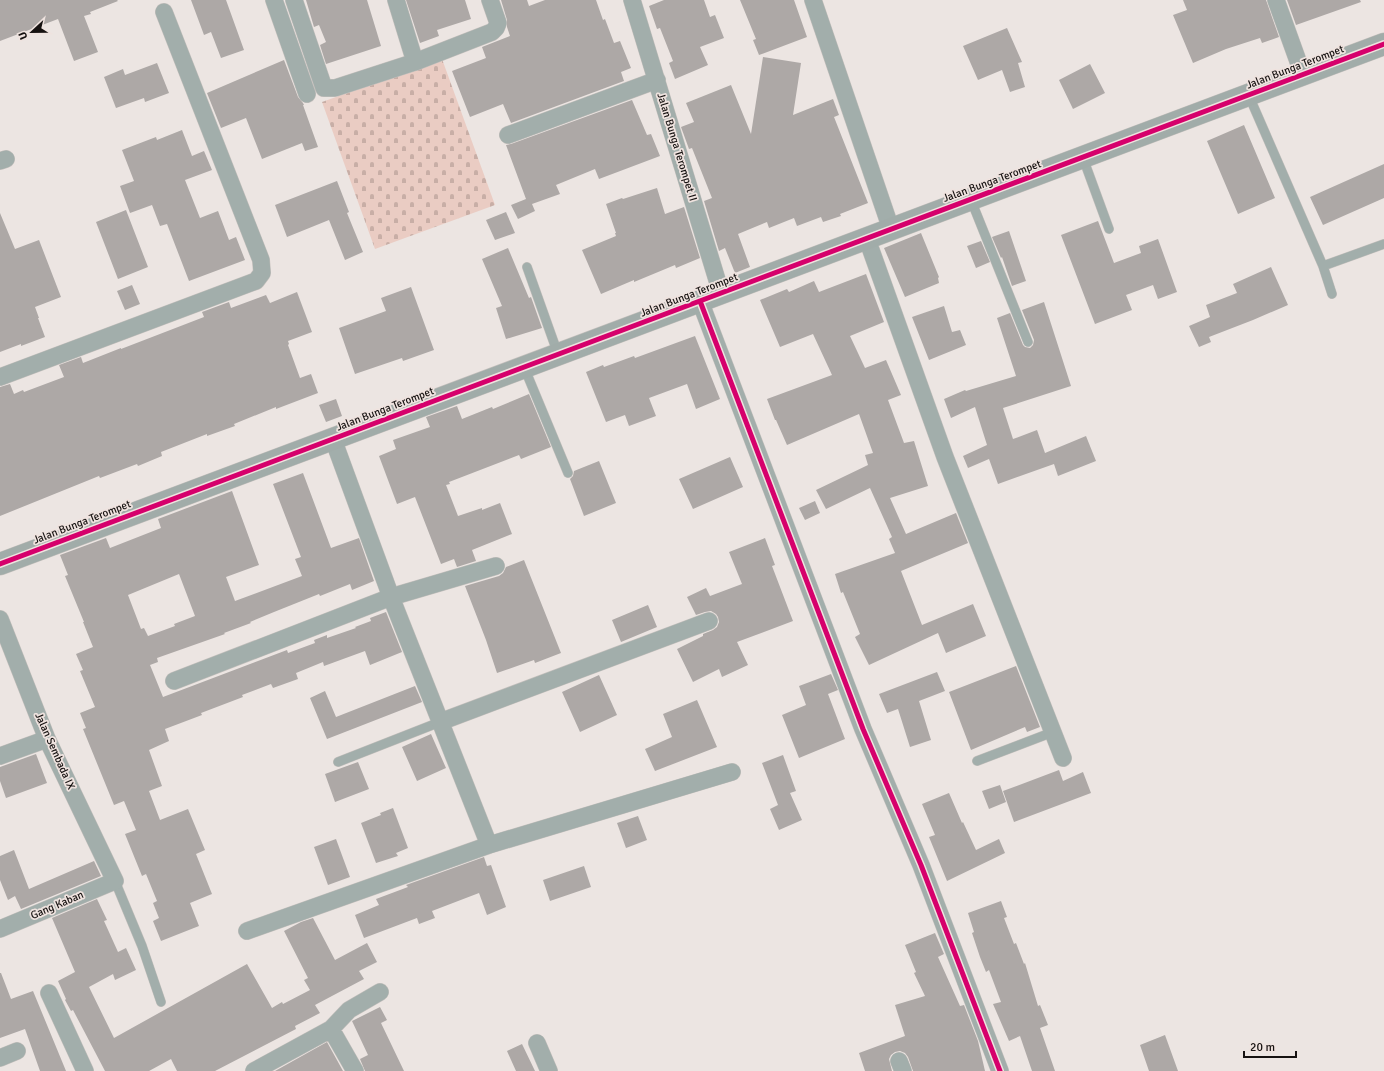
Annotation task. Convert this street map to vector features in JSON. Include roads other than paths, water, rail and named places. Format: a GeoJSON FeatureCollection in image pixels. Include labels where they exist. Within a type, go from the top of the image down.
{"type":"FeatureCollection","features":[{"type":"Feature","properties":{"kind":"street"},"geometry":{"type":"LineString","coordinates":[[274,0],[308,94]]}},
{"type":"Feature","properties":{"kind":"street"},"geometry":{"type":"LineString","coordinates":[[294,0],[324,88],[335,88],[415,62],[492,32],[498,23],[490,0]]}},
{"type":"Feature","properties":{"kind":"street"},"geometry":{"type":"LineString","coordinates":[[396,0],[415,62]]}},
{"type":"Feature","properties":{"kind":"street","name":"Jalan Bunga Terompet II"},"geometry":{"type":"LineString","coordinates":[[632,0],[721,293]]}},
{"type":"Feature","properties":{"kind":"street"},"geometry":{"type":"LineString","coordinates":[[813,0],[891,229]]}},
{"type":"Feature","properties":{"kind":"street"},"geometry":{"type":"LineString","coordinates":[[1276,0],[1303,76]]}},
{"type":"Feature","properties":{"kind":"street"},"geometry":{"type":"LineString","coordinates":[[0,377],[256,281],[262,273],[261,260],[164,12]]}},
{"type":"Feature","properties":{"kind":"street","name":"Jalan Bunga Terompet"},"geometry":{"type":"LineString","coordinates":[[0,564],[891,229],[1303,76],[1384,44]]}},
{"type":"Feature","properties":{"kind":"street"},"geometry":{"type":"LineString","coordinates":[[508,135],[657,80]]}},
{"type":"Feature","properties":{"kind":"street"},"geometry":{"type":"LineString","coordinates":[[867,239],[944,457],[1063,758]]}},
{"type":"Feature","properties":{"kind":"street"},"geometry":{"type":"LineString","coordinates":[[700,301],[863,728],[921,865],[1000,1071]]}},
{"type":"Feature","properties":{"kind":"street"},"geometry":{"type":"LineString","coordinates":[[333,439],[391,598],[489,845]]}},
{"type":"Feature","properties":{"kind":"street"},"geometry":{"type":"LineString","coordinates":[[174,681],[391,598],[496,566]]}},
{"type":"Feature","properties":{"kind":"street","name":"Jalan Sembada IX"},"geometry":{"type":"LineString","coordinates":[[0,619],[47,739],[115,881]]}},
{"type":"Feature","properties":{"kind":"street"},"geometry":{"type":"LineString","coordinates":[[440,722],[708,621]]}},
{"type":"Feature","properties":{"kind":"street"},"geometry":{"type":"LineString","coordinates":[[0,756],[47,739]]}},
{"type":"Feature","properties":{"kind":"street"},"geometry":{"type":"LineString","coordinates":[[247,931],[489,845],[732,772]]}},
{"type":"Feature","properties":{"kind":"street","name":"Gang Kaban"},"geometry":{"type":"LineString","coordinates":[[0,929],[115,881]]}},
{"type":"Feature","properties":{"kind":"street"},"geometry":{"type":"LineString","coordinates":[[256,1071],[331,1029],[349,1010],[380,992]]}},
{"type":"Feature","properties":{"kind":"street"},"geometry":{"type":"LineString","coordinates":[[49,993],[85,1071]]}},
{"type":"Feature","properties":{"kind":"street"},"geometry":{"type":"LineString","coordinates":[[331,1029],[355,1071]]}},
{"type":"Feature","properties":{"kind":"street"},"geometry":{"type":"LineString","coordinates":[[536,1043],[549,1071]]}},
{"type":"Feature","properties":{"kind":"street"},"geometry":{"type":"LineString","coordinates":[[0,1058],[17,1051]]}},
{"type":"Feature","properties":{"kind":"lane"},"geometry":{"type":"LineString","coordinates":[[1249,96],[1322,266],[1332,294]]}},
{"type":"Feature","properties":{"kind":"lane"},"geometry":{"type":"LineString","coordinates":[[1083,158],[1109,229]]}},
{"type":"Feature","properties":{"kind":"lane"},"geometry":{"type":"LineString","coordinates":[[971,200],[1028,342]]}},
{"type":"Feature","properties":{"kind":"lane"},"geometry":{"type":"LineString","coordinates":[[1322,266],[1384,244]]}},
{"type":"Feature","properties":{"kind":"lane"},"geometry":{"type":"LineString","coordinates":[[527,267],[558,354]]}},
{"type":"Feature","properties":{"kind":"lane"},"geometry":{"type":"LineString","coordinates":[[524,367],[568,473]]}},
{"type":"Feature","properties":{"kind":"lane"},"geometry":{"type":"LineString","coordinates":[[338,762],[440,722]]}},
{"type":"Feature","properties":{"kind":"lane"},"geometry":{"type":"LineString","coordinates":[[977,760],[1053,732]]}},
{"type":"Feature","properties":{"kind":"lane"},"geometry":{"type":"LineString","coordinates":[[115,881],[142,946],[161,1002]]}}]}
